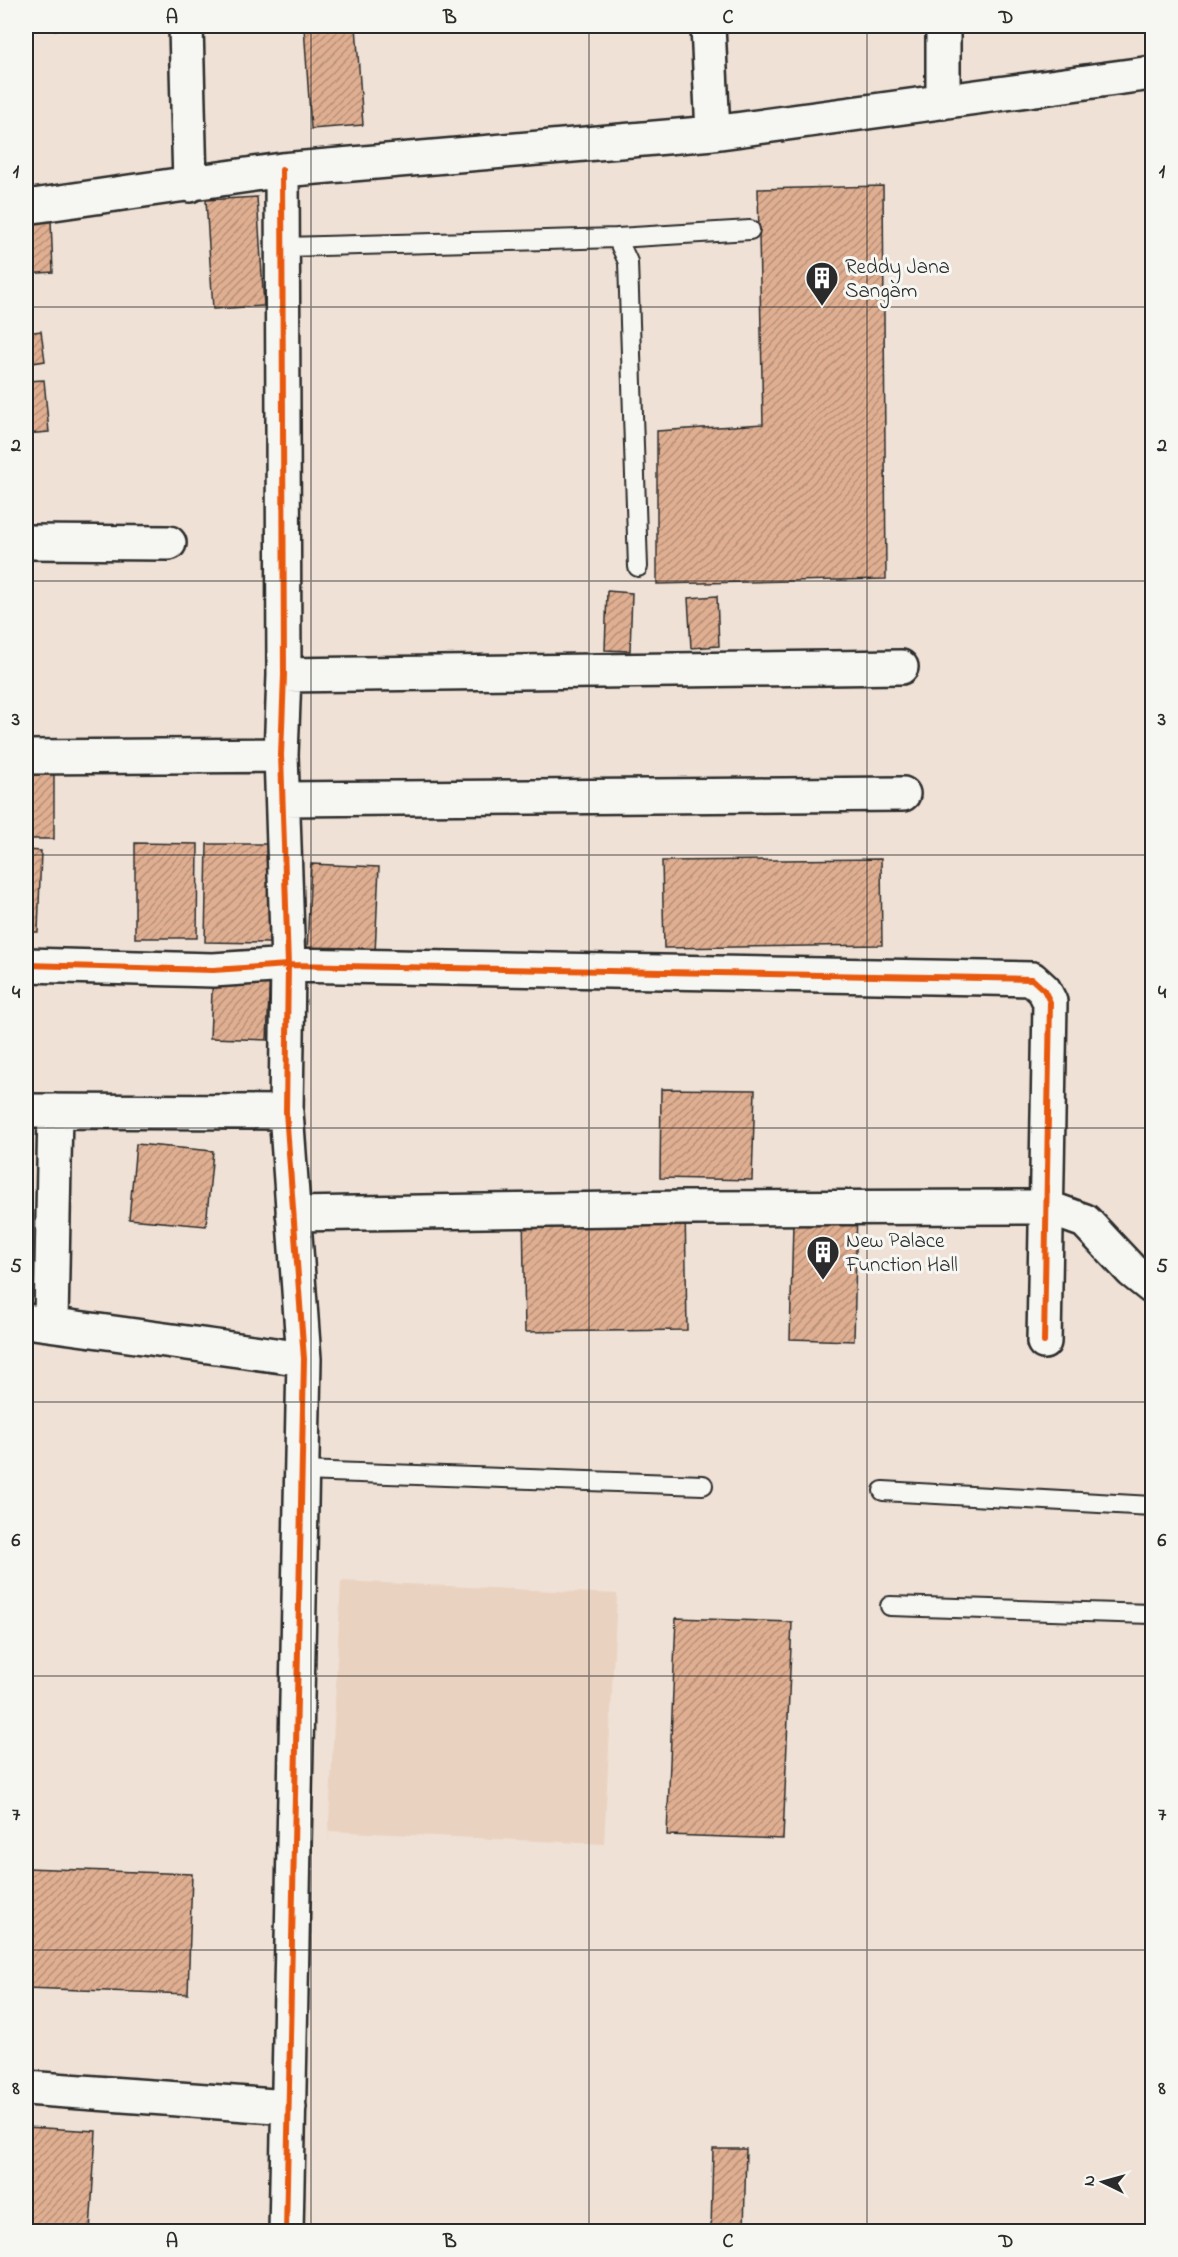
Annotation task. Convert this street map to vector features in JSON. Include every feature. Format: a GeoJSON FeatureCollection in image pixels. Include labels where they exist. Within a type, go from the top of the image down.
{"type":"FeatureCollection","features":[{"type":"Feature","properties":{"kind":"street"},"geometry":{"type":"LineString","coordinates":[[186,26],[190,185]]}},
{"type":"Feature","properties":{"kind":"street"},"geometry":{"type":"LineString","coordinates":[[708,26],[713,133]]}},
{"type":"Feature","properties":{"kind":"street"},"geometry":{"type":"LineString","coordinates":[[943,102],[944,26]]}},
{"type":"Feature","properties":{"kind":"street"},"geometry":{"type":"LineString","coordinates":[[26,207],[282,170],[713,133],[1152,73]]}},
{"type":"Feature","properties":{"kind":"street"},"geometry":{"type":"LineString","coordinates":[[282,170],[285,247],[284,675],[281,755],[288,965],[286,1112],[304,1359],[286,2232]]}},
{"type":"Feature","properties":{"kind":"street"},"geometry":{"type":"LineString","coordinates":[[26,542],[168,543]]}},
{"type":"Feature","properties":{"kind":"street"},"geometry":{"type":"LineString","coordinates":[[284,675],[901,667]]}},
{"type":"Feature","properties":{"kind":"street"},"geometry":{"type":"LineString","coordinates":[[26,757],[281,755]]}},
{"type":"Feature","properties":{"kind":"street"},"geometry":{"type":"LineString","coordinates":[[283,799],[903,794]]}},
{"type":"Feature","properties":{"kind":"street"},"geometry":{"type":"LineString","coordinates":[[26,965],[213,970],[288,965],[1032,979],[1044,990],[1050,1002],[1044,1342]]}},
{"type":"Feature","properties":{"kind":"street"},"geometry":{"type":"LineString","coordinates":[[286,1112],[40,1111],[38,1322],[304,1359]]}},
{"type":"Feature","properties":{"kind":"street"},"geometry":{"type":"LineString","coordinates":[[293,1214],[685,1208],[1046,1206],[1084,1221],[1132,1271],[1152,1287]]}},
{"type":"Feature","properties":{"kind":"street"},"geometry":{"type":"LineString","coordinates":[[26,2088],[289,2107]]}},
{"type":"Feature","properties":{"kind":"lane"},"geometry":{"type":"LineString","coordinates":[[285,247],[617,238],[750,230]]}},
{"type":"Feature","properties":{"kind":"lane"},"geometry":{"type":"LineString","coordinates":[[617,238],[628,262],[638,567]]}},
{"type":"Feature","properties":{"kind":"lane"},"geometry":{"type":"LineString","coordinates":[[302,1471],[703,1485]]}},
{"type":"Feature","properties":{"kind":"lane"},"geometry":{"type":"LineString","coordinates":[[883,1491],[1152,1506]]}},
{"type":"Feature","properties":{"kind":"lane"},"geometry":{"type":"LineString","coordinates":[[890,1606],[1152,1614]]}},
{"type":"Feature","properties":{"kind":"shaded area"},"geometry":{"type":"Polygon","coordinates":[[[341,1581],[617,1594],[604,1844],[329,1831],[328,1844],[341,1581]]]}},
{"type":"Feature","properties":{"kind":"building"},"geometry":{"type":"Polygon","coordinates":[[[26,26],[56,26],[56,30],[26,29],[26,26]]]}},
{"type":"Feature","properties":{"kind":"building"},"geometry":{"type":"Polygon","coordinates":[[[356,26],[363,125],[311,129],[304,27],[356,26]]]}},
{"type":"Feature","properties":{"kind":"building","name":"Reddy Jana Sangam"},"geometry":{"type":"Polygon","coordinates":[[[883,186],[886,579],[657,584],[657,431],[763,424],[758,189],[883,186]]]}},
{"type":"Feature","properties":{"kind":"building"},"geometry":{"type":"Polygon","coordinates":[[[257,197],[264,306],[213,309],[206,200],[257,197]]]}},
{"type":"Feature","properties":{"kind":"building"},"geometry":{"type":"Polygon","coordinates":[[[51,220],[53,272],[26,274],[26,221],[51,220]]]}},
{"type":"Feature","properties":{"kind":"building"},"geometry":{"type":"Polygon","coordinates":[[[41,331],[45,361],[26,364],[26,333],[41,331]]]}},
{"type":"Feature","properties":{"kind":"building"},"geometry":{"type":"Polygon","coordinates":[[[44,380],[49,432],[26,434],[26,381],[44,380]]]}},
{"type":"Feature","properties":{"kind":"building"},"geometry":{"type":"Polygon","coordinates":[[[607,591],[632,593],[630,651],[605,650],[607,591]]]}},
{"type":"Feature","properties":{"kind":"building"},"geometry":{"type":"Polygon","coordinates":[[[717,596],[719,646],[691,648],[688,598],[717,596]]]}},
{"type":"Feature","properties":{"kind":"building"},"geometry":{"type":"Polygon","coordinates":[[[26,768],[54,768],[54,839],[26,839],[26,768]]]}},
{"type":"Feature","properties":{"kind":"building"},"geometry":{"type":"Polygon","coordinates":[[[135,843],[198,844],[197,938],[135,938],[135,843]]]}},
{"type":"Feature","properties":{"kind":"building"},"geometry":{"type":"Polygon","coordinates":[[[207,844],[271,844],[269,943],[205,942],[207,844]]]}},
{"type":"Feature","properties":{"kind":"building"},"geometry":{"type":"Polygon","coordinates":[[[26,850],[41,851],[38,932],[26,932],[26,850]]]}},
{"type":"Feature","properties":{"kind":"building"},"geometry":{"type":"Polygon","coordinates":[[[881,859],[882,945],[664,948],[662,861],[881,859]]]}},
{"type":"Feature","properties":{"kind":"building"},"geometry":{"type":"Polygon","coordinates":[[[311,864],[379,867],[375,953],[307,950],[311,864]]]}},
{"type":"Feature","properties":{"kind":"building"},"geometry":{"type":"Polygon","coordinates":[[[213,970],[270,972],[267,1040],[210,1038],[213,970]]]}},
{"type":"Feature","properties":{"kind":"building"},"geometry":{"type":"Polygon","coordinates":[[[661,1089],[755,1090],[752,1180],[660,1178],[661,1089]]]}},
{"type":"Feature","properties":{"kind":"building"},"geometry":{"type":"Polygon","coordinates":[[[136,1144],[213,1151],[206,1226],[129,1219],[136,1144]]]}},
{"type":"Feature","properties":{"kind":"building","name":"New Palace Function Hall"},"geometry":{"type":"Polygon","coordinates":[[[857,1207],[854,1341],[790,1339],[793,1223],[857,1207]]]}},
{"type":"Feature","properties":{"kind":"building"},"geometry":{"type":"Polygon","coordinates":[[[685,1208],[687,1330],[525,1332],[523,1211],[685,1208]]]}},
{"type":"Feature","properties":{"kind":"building"},"geometry":{"type":"Polygon","coordinates":[[[676,1618],[792,1622],[783,1839],[667,1835],[676,1618]]]}},
{"type":"Feature","properties":{"kind":"building"},"geometry":{"type":"Polygon","coordinates":[[[26,1868],[192,1874],[188,1994],[26,1988],[26,1868]]]}},
{"type":"Feature","properties":{"kind":"building"},"geometry":{"type":"Polygon","coordinates":[[[26,2127],[96,2131],[90,2232],[26,2232],[26,2127]]]}},
{"type":"Feature","properties":{"kind":"building"},"geometry":{"type":"Polygon","coordinates":[[[713,2149],[746,2149],[744,2231],[711,2231],[713,2149]]]}},
{"type":"Feature","properties":{"kind":"cycle path"},"geometry":{"type":"LineString","coordinates":[[282,170],[284,675],[281,755],[288,965],[286,1112],[304,1359],[286,2232]]}},
{"type":"Feature","properties":{"kind":"cycle path"},"geometry":{"type":"LineString","coordinates":[[26,965],[213,970],[288,965],[1032,979],[1044,990],[1050,1002],[1044,1342]]}},
{"type":"Feature","properties":{"kind":"place","name":"Reddy Jana Sangam"},"geometry":{"type":"Point","coordinates":[822,307]}},
{"type":"Feature","properties":{"kind":"place","name":"New Palace Function Hall"},"geometry":{"type":"Point","coordinates":[823,1281]}}]}
